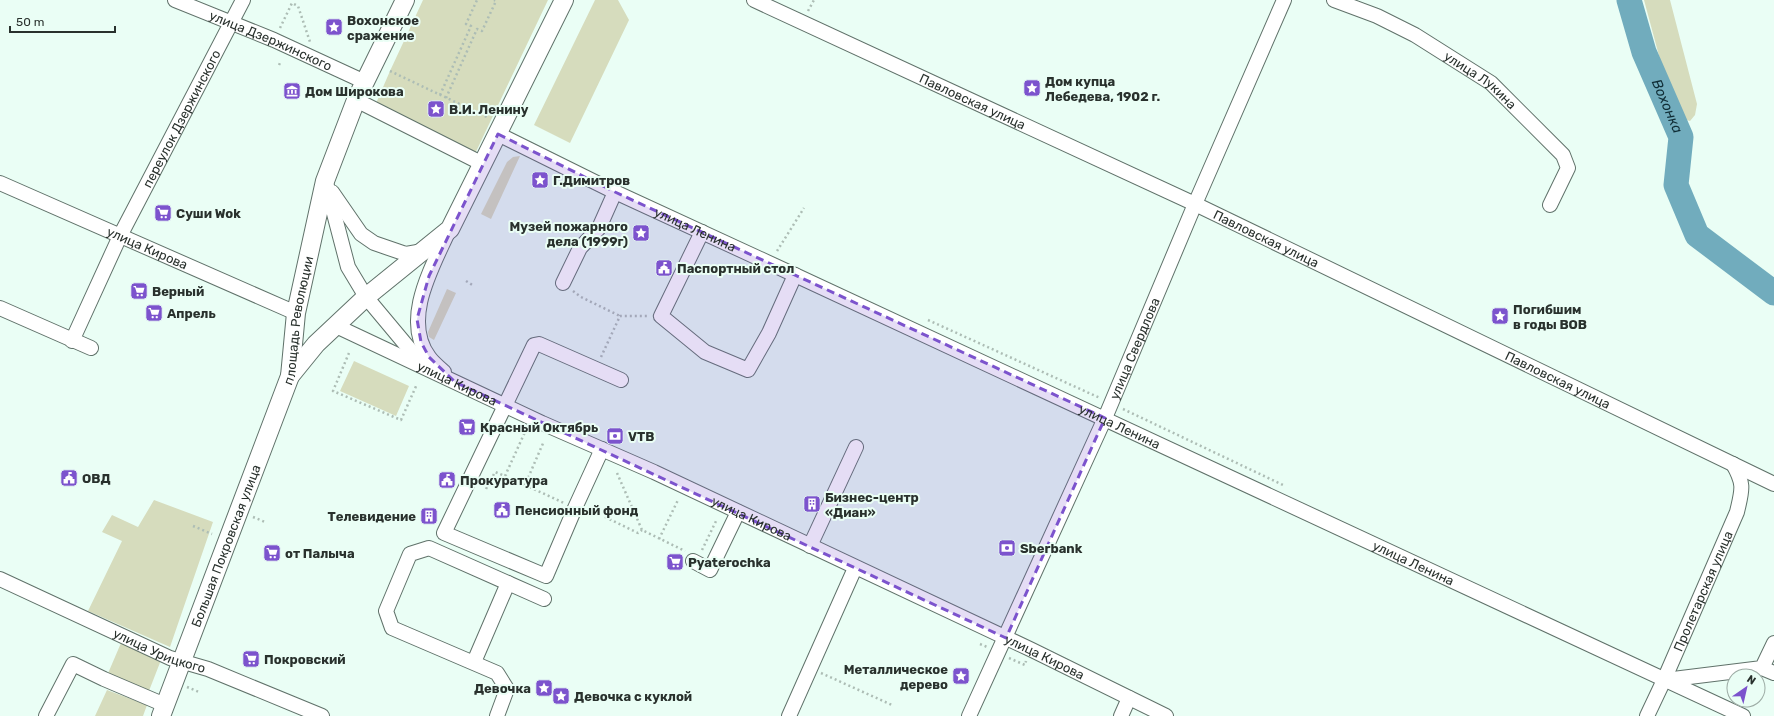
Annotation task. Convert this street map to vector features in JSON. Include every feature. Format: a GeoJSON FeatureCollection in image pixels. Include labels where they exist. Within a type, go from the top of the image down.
{"type":"FeatureCollection","features":[{"type":"Feature","properties":{"kind":"main road","name":"площадь Революции"},"geometry":{"type":"LineString","coordinates":[[290,376],[296,313],[325,181],[356,100],[405,0]]}},
{"type":"Feature","properties":{"kind":"main road","name":"площадь Революции"},"geometry":{"type":"LineString","coordinates":[[290,376],[316,344],[366,297],[450,229],[483,164],[494,127],[564,0]]}},
{"type":"Feature","properties":{"kind":"main road","name":"Большая Покровская улица"},"geometry":{"type":"LineString","coordinates":[[163,710],[290,376]]}},
{"type":"Feature","properties":{"kind":"street","name":"улица Дзержинского"},"geometry":{"type":"LineString","coordinates":[[175,0],[274,40],[365,82]]}},
{"type":"Feature","properties":{"kind":"street","name":"переулок Дзержинского"},"geometry":{"type":"LineString","coordinates":[[72,341],[120,236],[243,0]]}},
{"type":"Feature","properties":{"kind":"street","name":"Павловская улица"},"geometry":{"type":"LineString","coordinates":[[754,0],[1195,204],[1774,484]]}},
{"type":"Feature","properties":{"kind":"street","name":"улица Свердлова"},"geometry":{"type":"LineString","coordinates":[[969,716],[1006,638],[1104,418],[1284,0]]}},
{"type":"Feature","properties":{"kind":"street","name":"улица Лукина"},"geometry":{"type":"LineString","coordinates":[[1334,0],[1377,16],[1415,35],[1491,83],[1563,155],[1568,168],[1550,205]]}},
{"type":"Feature","properties":{"kind":"street"},"geometry":{"type":"LineString","coordinates":[[356,100],[483,164]]}},
{"type":"Feature","properties":{"kind":"street","name":"улица Ленина"},"geometry":{"type":"LineString","coordinates":[[494,127],[615,192],[1743,716]]}},
{"type":"Feature","properties":{"kind":"street"},"geometry":{"type":"LineString","coordinates":[[325,181],[348,267],[366,297],[425,367]]}},
{"type":"Feature","properties":{"kind":"street","name":"площадь Революции"},"geometry":{"type":"LineString","coordinates":[[325,181],[361,234],[374,243],[406,254],[423,250]]}},
{"type":"Feature","properties":{"kind":"street","name":"улица Кирова"},"geometry":{"type":"LineString","coordinates":[[0,183],[296,313]]}},
{"type":"Feature","properties":{"kind":"street"},"geometry":{"type":"LineString","coordinates":[[564,283],[580,248],[599,228],[615,192]]}},
{"type":"Feature","properties":{"kind":"street","name":"площадь Революции"},"geometry":{"type":"LineString","coordinates":[[450,229],[429,276],[417,319],[421,342],[429,357],[455,382]]}},
{"type":"Feature","properties":{"kind":"street"},"geometry":{"type":"LineString","coordinates":[[702,232],[661,316],[705,352],[748,370],[769,334],[796,275]]}},
{"type":"Feature","properties":{"kind":"street"},"geometry":{"type":"LineString","coordinates":[[0,308],[72,341],[91,348]]}},
{"type":"Feature","properties":{"kind":"street","name":"улица Кирова"},"geometry":{"type":"LineString","coordinates":[[336,326],[738,512],[1006,638],[1166,716]]}},
{"type":"Feature","properties":{"kind":"street"},"geometry":{"type":"LineString","coordinates":[[602,449],[546,576],[444,533],[504,405],[534,346],[537,344],[620,380]]}},
{"type":"Feature","properties":{"kind":"street"},"geometry":{"type":"LineString","coordinates":[[810,546],[856,446]]}},
{"type":"Feature","properties":{"kind":"street","name":"Пролетарская улица"},"geometry":{"type":"LineString","coordinates":[[1647,716],[1737,512],[1741,492],[1740,478],[1733,464]]}},
{"type":"Feature","properties":{"kind":"street"},"geometry":{"type":"LineString","coordinates":[[694,555],[710,570],[738,512]]}},
{"type":"Feature","properties":{"kind":"street"},"geometry":{"type":"LineString","coordinates":[[497,716],[507,690],[497,672],[392,628],[386,611],[410,554],[429,548],[544,599]]}},
{"type":"Feature","properties":{"kind":"street"},"geometry":{"type":"LineString","coordinates":[[789,716],[855,568]]}},
{"type":"Feature","properties":{"kind":"street","name":"улица Урицкого"},"geometry":{"type":"LineString","coordinates":[[0,579],[163,655],[208,669],[322,716]]}},
{"type":"Feature","properties":{"kind":"street"},"geometry":{"type":"LineString","coordinates":[[474,662],[508,583]]}},
{"type":"Feature","properties":{"kind":"street"},"geometry":{"type":"LineString","coordinates":[[1664,680],[1768,670],[1774,642]]}},
{"type":"Feature","properties":{"kind":"street"},"geometry":{"type":"LineString","coordinates":[[46,716],[73,664],[163,710]]}},
{"type":"Feature","properties":{"kind":"street"},"geometry":{"type":"LineString","coordinates":[[1121,716],[1129,698]]}},
{"type":"Feature","properties":{"kind":"path"},"geometry":{"type":"LineString","coordinates":[[440,95],[471,26],[466,24],[477,0]]}},
{"type":"Feature","properties":{"kind":"path"},"geometry":{"type":"LineString","coordinates":[[446,98],[478,29],[482,31],[496,1],[494,0]]}},
{"type":"Feature","properties":{"kind":"path"},"geometry":{"type":"LineString","coordinates":[[274,40],[292,3],[298,6],[306,31],[318,59]]}},
{"type":"Feature","properties":{"kind":"path"},"geometry":{"type":"LineString","coordinates":[[279,65],[281,61]]}},
{"type":"Feature","properties":{"kind":"path"},"geometry":{"type":"LineString","coordinates":[[390,71],[446,98],[494,127]]}},
{"type":"Feature","properties":{"kind":"path"},"geometry":{"type":"LineString","coordinates":[[777,251],[804,208]]}},
{"type":"Feature","properties":{"kind":"path"},"geometry":{"type":"LineString","coordinates":[[466,281],[474,286]]}},
{"type":"Feature","properties":{"kind":"path"},"geometry":{"type":"LineString","coordinates":[[564,283],[581,298],[620,316],[661,316]]}},
{"type":"Feature","properties":{"kind":"path"},"geometry":{"type":"LineString","coordinates":[[596,369],[620,316]]}},
{"type":"Feature","properties":{"kind":"path"},"geometry":{"type":"LineString","coordinates":[[349,353],[333,391],[401,420],[417,384]]}},
{"type":"Feature","properties":{"kind":"path"},"geometry":{"type":"LineString","coordinates":[[505,476],[525,432]]}},
{"type":"Feature","properties":{"kind":"path"},"geometry":{"type":"LineString","coordinates":[[525,485],[544,441]]}},
{"type":"Feature","properties":{"kind":"path"},"geometry":{"type":"LineString","coordinates":[[486,489],[495,472],[575,508]]}},
{"type":"Feature","properties":{"kind":"path"},"geometry":{"type":"LineString","coordinates":[[617,473],[642,530],[694,555],[717,519]]}},
{"type":"Feature","properties":{"kind":"path"},"geometry":{"type":"LineString","coordinates":[[659,538],[678,500]]}},
{"type":"Feature","properties":{"kind":"path"},"geometry":{"type":"LineString","coordinates":[[605,517],[638,533],[642,530]]}},
{"type":"Feature","properties":{"kind":"path"},"geometry":{"type":"LineString","coordinates":[[193,526],[212,534]]}},
{"type":"Feature","properties":{"kind":"path"},"geometry":{"type":"LineString","coordinates":[[811,668],[892,705]]}},
{"type":"Feature","properties":{"kind":"highlighted area"},"geometry":{"type":"Polygon","coordinates":[[[498,134],[615,192],[1105,418],[1006,638],[455,382],[429,357],[421,342],[417,319],[429,276],[498,134]]]}},
{"type":"Feature","properties":{"kind":"green space"},"geometry":{"type":"Polygon","coordinates":[[[423,0],[548,0],[473,158],[374,108],[423,0]]]}},
{"type":"Feature","properties":{"kind":"green space"},"geometry":{"type":"Polygon","coordinates":[[[595,0],[618,0],[629,20],[570,143],[534,125],[595,0]]]}},
{"type":"Feature","properties":{"kind":"green space"},"geometry":{"type":"Polygon","coordinates":[[[1644,0],[1670,0],[1697,104],[1695,115],[1690,121],[1680,118],[1665,78],[1644,0]]]}},
{"type":"Feature","properties":{"kind":"green space"},"geometry":{"type":"Polygon","coordinates":[[[520,156],[491,219],[481,214],[507,162],[513,157],[520,156]]]}},
{"type":"Feature","properties":{"kind":"green space"},"geometry":{"type":"Polygon","coordinates":[[[447,289],[456,293],[434,340],[429,337],[428,332],[447,289]]]}},
{"type":"Feature","properties":{"kind":"green space"},"geometry":{"type":"Polygon","coordinates":[[[354,361],[409,386],[396,416],[340,391],[354,361]]]}},
{"type":"Feature","properties":{"kind":"green space"},"geometry":{"type":"Polygon","coordinates":[[[154,500],[213,522],[170,647],[88,611],[122,541],[102,532],[112,515],[138,527],[154,500]]]}},
{"type":"Feature","properties":{"kind":"green space"},"geometry":{"type":"Polygon","coordinates":[[[121,643],[161,660],[147,696],[106,678],[121,643]]]}},
{"type":"Feature","properties":{"kind":"green space"},"geometry":{"type":"Polygon","coordinates":[[[107,690],[147,705],[143,716],[95,716],[107,690]]]}},
{"type":"Feature","properties":{"kind":"waterway","name":"Вохонка"},"geometry":{"type":"LineString","coordinates":[[1629,0],[1644,52],[1681,137],[1676,185],[1697,235],[1774,293]]}},
{"type":"Feature","properties":{"kind":"place","name":"Вохонское сражение"},"geometry":{"type":"Point","coordinates":[334,27]}},
{"type":"Feature","properties":{"kind":"place","name":"Дом купца Лебедева, 1902 г."},"geometry":{"type":"Point","coordinates":[1032,88]}},
{"type":"Feature","properties":{"kind":"place","name":"Дом Широкова"},"geometry":{"type":"Point","coordinates":[292,91]}},
{"type":"Feature","properties":{"kind":"place","name":"В.И. Ленину"},"geometry":{"type":"Point","coordinates":[436,109]}},
{"type":"Feature","properties":{"kind":"place","name":"Г.Димитров"},"geometry":{"type":"Point","coordinates":[540,180]}},
{"type":"Feature","properties":{"kind":"place","name":"Суши Wok"},"geometry":{"type":"Point","coordinates":[163,213]}},
{"type":"Feature","properties":{"kind":"place","name":"Музей пожарного дела (1999г)"},"geometry":{"type":"Point","coordinates":[641,233]}},
{"type":"Feature","properties":{"kind":"place","name":"Паспортный стол"},"geometry":{"type":"Point","coordinates":[664,268]}},
{"type":"Feature","properties":{"kind":"place","name":"Верный"},"geometry":{"type":"Point","coordinates":[139,291]}},
{"type":"Feature","properties":{"kind":"place","name":"Апрель"},"geometry":{"type":"Point","coordinates":[154,313]}},
{"type":"Feature","properties":{"kind":"place","name":"Погибшим в годы ВОВ"},"geometry":{"type":"Point","coordinates":[1500,316]}},
{"type":"Feature","properties":{"kind":"place","name":"Красный Октябрь"},"geometry":{"type":"Point","coordinates":[467,427]}},
{"type":"Feature","properties":{"kind":"place","name":"VTB"},"geometry":{"type":"Point","coordinates":[615,436]}},
{"type":"Feature","properties":{"kind":"place","name":"ОВД"},"geometry":{"type":"Point","coordinates":[69,478]}},
{"type":"Feature","properties":{"kind":"place","name":"Прокуратура"},"geometry":{"type":"Point","coordinates":[447,480]}},
{"type":"Feature","properties":{"kind":"place","name":"Бизнес-центр «Диан»"},"geometry":{"type":"Point","coordinates":[812,504]}},
{"type":"Feature","properties":{"kind":"place","name":"Пенсионный фонд"},"geometry":{"type":"Point","coordinates":[502,510]}},
{"type":"Feature","properties":{"kind":"place","name":"Телевидение"},"geometry":{"type":"Point","coordinates":[429,516]}},
{"type":"Feature","properties":{"kind":"place","name":"Sberbank"},"geometry":{"type":"Point","coordinates":[1007,548]}},
{"type":"Feature","properties":{"kind":"place","name":"от Палыча"},"geometry":{"type":"Point","coordinates":[272,553]}},
{"type":"Feature","properties":{"kind":"place","name":"Pyaterochka"},"geometry":{"type":"Point","coordinates":[675,562]}},
{"type":"Feature","properties":{"kind":"place","name":"Покровский"},"geometry":{"type":"Point","coordinates":[251,659]}},
{"type":"Feature","properties":{"kind":"place","name":"Металлическое дерево"},"geometry":{"type":"Point","coordinates":[961,676]}},
{"type":"Feature","properties":{"kind":"place","name":"Девочка"},"geometry":{"type":"Point","coordinates":[544,688]}},
{"type":"Feature","properties":{"kind":"place","name":"Девочка с куклой"},"geometry":{"type":"Point","coordinates":[561,696]}}]}
